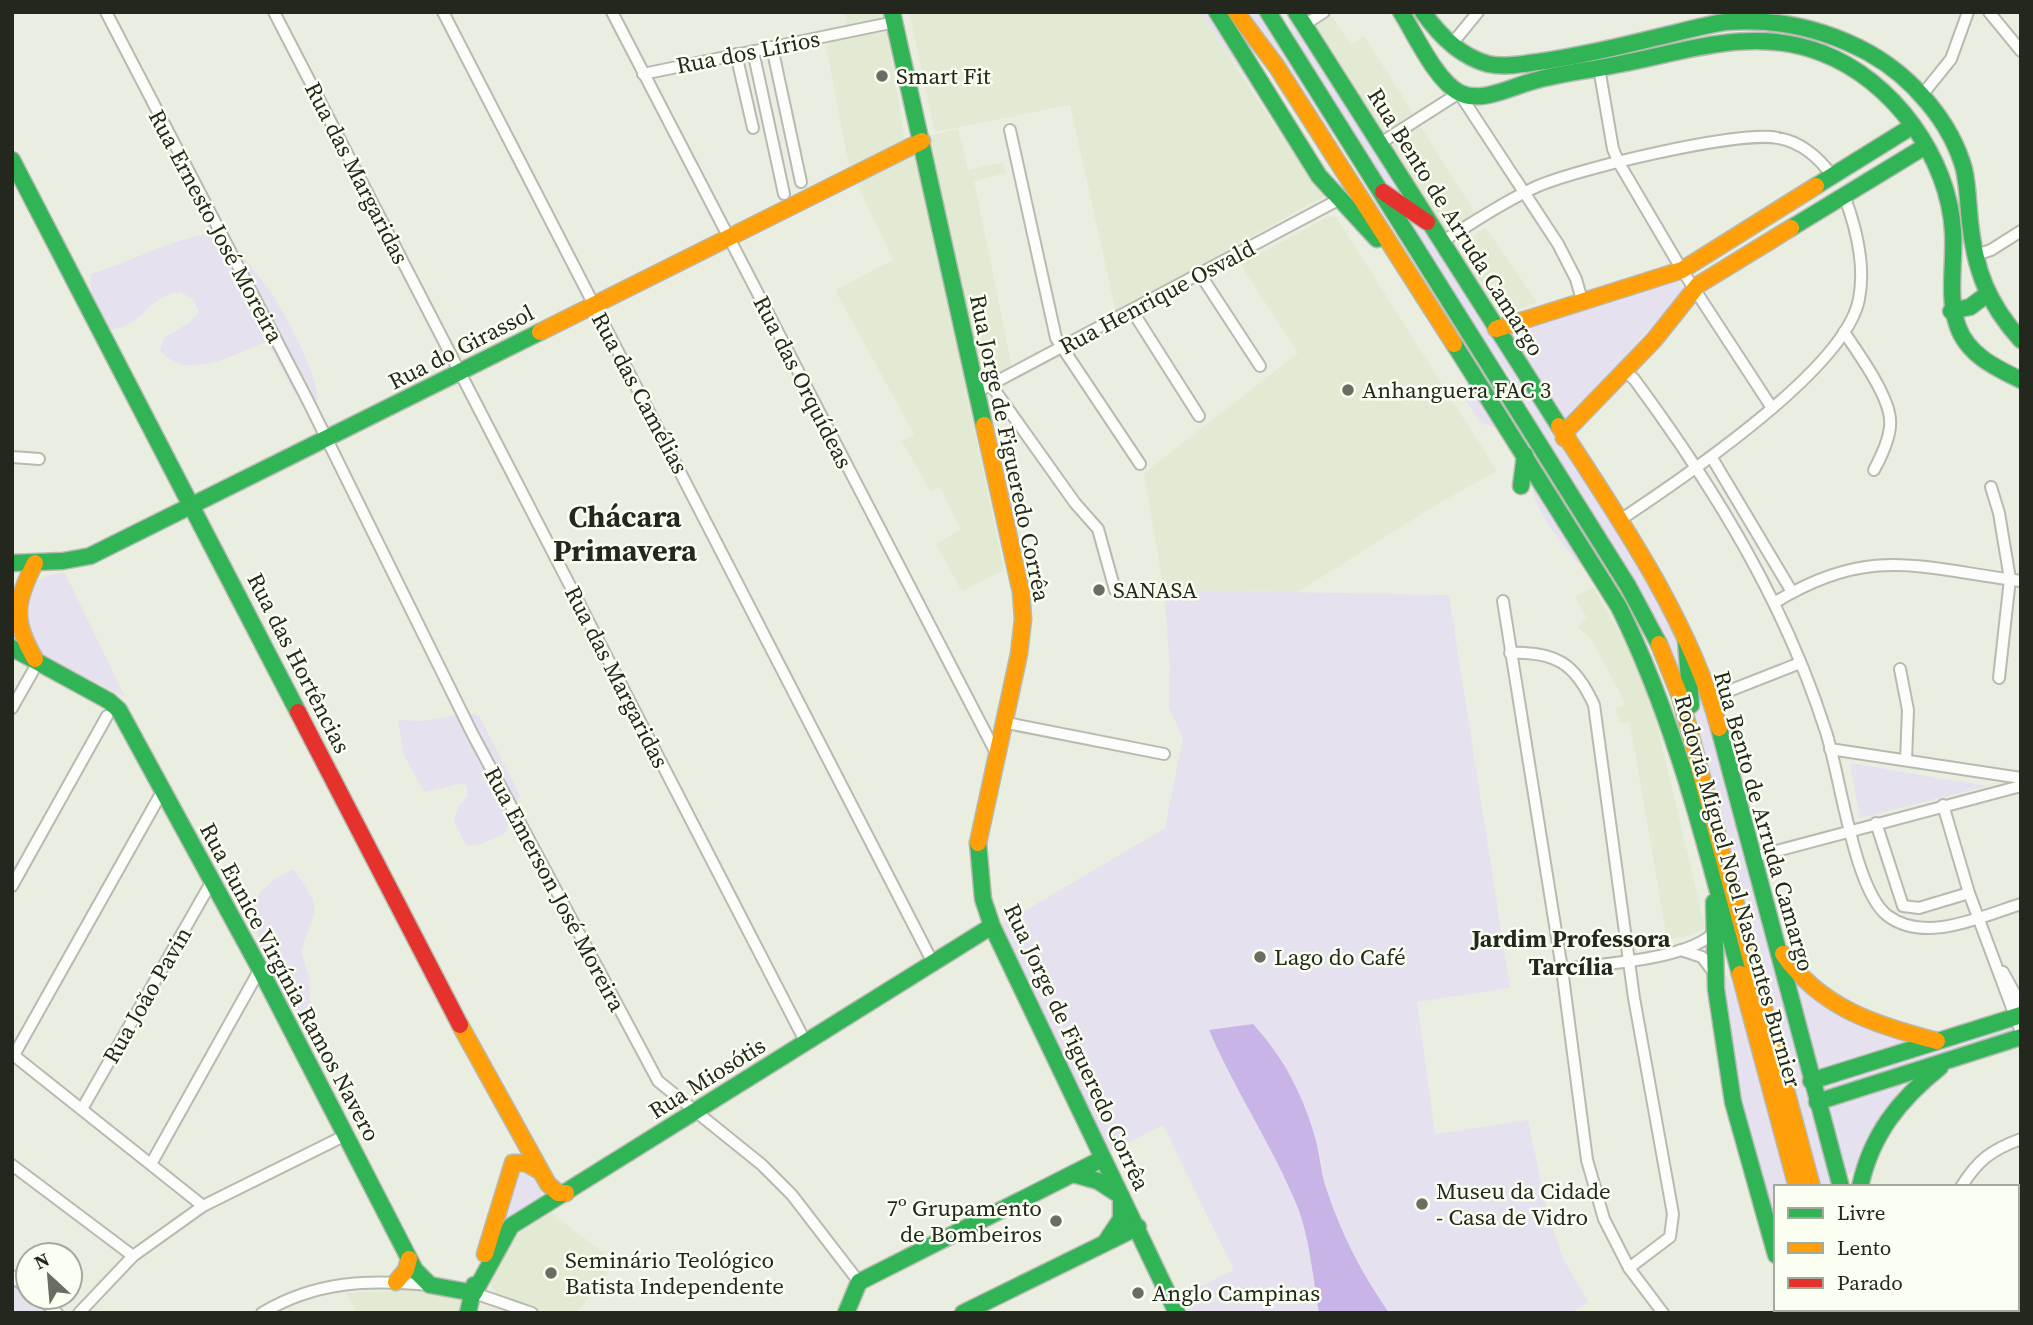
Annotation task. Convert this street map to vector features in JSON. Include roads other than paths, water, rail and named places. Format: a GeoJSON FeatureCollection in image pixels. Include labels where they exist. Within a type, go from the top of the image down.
{"type":"FeatureCollection","features":[{"type":"Feature","properties":{"kind":"main road"},"geometry":{"type":"LineString","coordinates":[[1217,12],[1307,152],[1311,164],[1338,200],[1403,266]]}},
{"type":"Feature","properties":{"kind":"main road","name":"Rodovia Miguel Noel Nascentes Burnier"},"geometry":{"type":"LineString","coordinates":[[1236,12],[1277,68],[1525,455],[1619,607],[1641,650],[1663,705],[1729,926],[1796,1185]]}},
{"type":"Feature","properties":{"kind":"main road","name":"Rodovia Miguel Noel Nascentes Burnier"},"geometry":{"type":"LineString","coordinates":[[1268,12],[1634,597],[1671,670],[1811,1185]]}},
{"type":"Feature","properties":{"kind":"main road"},"geometry":{"type":"LineString","coordinates":[[1283,12],[1294,51]]}},
{"type":"Feature","properties":{"kind":"main road"},"geometry":{"type":"LineString","coordinates":[[1401,12],[1436,66],[1459,93],[1484,94],[1703,44],[1742,39],[1793,43],[1825,53],[1857,72],[1894,102],[1942,177],[1950,205],[1954,237],[1951,312],[1959,331],[1971,348],[1988,363],[2021,380]]}},
{"type":"Feature","properties":{"kind":"main road"},"geometry":{"type":"LineString","coordinates":[[1423,12],[1456,48],[1494,65],[1537,62],[1765,17],[1871,54],[1912,83],[1941,117],[1964,170],[1973,256],[1986,295],[2021,340]]}},
{"type":"Feature","properties":{"kind":"main road","name":"Rua Jorge de Figueredo Corrêa"},"geometry":{"type":"LineString","coordinates":[[894,17],[1021,592],[1023,619],[1019,654],[995,751],[978,839],[983,899],[992,926],[1177,1313]]}},
{"type":"Feature","properties":{"kind":"main road","name":"Rua Bento de Arruda Camargo"},"geometry":{"type":"LineString","coordinates":[[1300,19],[1564,438],[1620,520],[1686,641],[1711,698],[1839,1185]]}},
{"type":"Feature","properties":{"kind":"main road"},"geometry":{"type":"LineString","coordinates":[[1436,66],[1440,55],[1456,48]]}},
{"type":"Feature","properties":{"kind":"main road"},"geometry":{"type":"LineString","coordinates":[[1857,72],[1871,54]]}},
{"type":"Feature","properties":{"kind":"main road"},"geometry":{"type":"LineString","coordinates":[[1484,94],[1497,79],[1494,65]]}},
{"type":"Feature","properties":{"kind":"main road"},"geometry":{"type":"LineString","coordinates":[[1307,152],[1314,156],[1331,153],[1340,136],[1338,123]]}},
{"type":"Feature","properties":{"kind":"main road"},"geometry":{"type":"LineString","coordinates":[[1496,329],[1682,270],[1911,127]]}},
{"type":"Feature","properties":{"kind":"main road","name":"Rua do Girassol"},"geometry":{"type":"LineString","coordinates":[[12,563],[90,556],[922,141]]}},
{"type":"Feature","properties":{"kind":"main road"},"geometry":{"type":"LineString","coordinates":[[1564,438],[1569,428],[1624,371],[1695,289],[1924,147]]}},
{"type":"Feature","properties":{"kind":"main road","name":"Rua das Hortências"},"geometry":{"type":"LineString","coordinates":[[12,160],[478,1060],[544,1177]]}},
{"type":"Feature","properties":{"kind":"main road"},"geometry":{"type":"LineString","coordinates":[[1942,177],[1964,170]]}},
{"type":"Feature","properties":{"kind":"main road"},"geometry":{"type":"LineString","coordinates":[[1379,190],[1398,199],[1427,222]]}},
{"type":"Feature","properties":{"kind":"main road"},"geometry":{"type":"LineString","coordinates":[[1951,312],[1970,307],[1986,295]]}},
{"type":"Feature","properties":{"kind":"main road"},"geometry":{"type":"LineString","coordinates":[[1521,486],[1525,455]]}},
{"type":"Feature","properties":{"kind":"main road"},"geometry":{"type":"LineString","coordinates":[[34,666],[20,632],[15,610],[22,588],[35,563]]}},
{"type":"Feature","properties":{"kind":"main road"},"geometry":{"type":"LineString","coordinates":[[1686,641],[1691,738]]}},
{"type":"Feature","properties":{"kind":"main road"},"geometry":{"type":"LineString","coordinates":[[12,648],[34,666],[108,708]]}},
{"type":"Feature","properties":{"kind":"main road","name":"Rua Eunice Virgínia Ramos Navero"},"geometry":{"type":"LineString","coordinates":[[108,708],[128,724],[260,969],[410,1259],[421,1278],[430,1285]]}},
{"type":"Feature","properties":{"kind":"main road"},"geometry":{"type":"LineString","coordinates":[[1703,841],[1717,929],[1714,973],[1733,1102],[1774,1248]]}},
{"type":"Feature","properties":{"kind":"main road","name":"Rua Miosótis"},"geometry":{"type":"LineString","coordinates":[[474,1293],[485,1283],[502,1236],[512,1226],[697,1112],[932,961],[992,926]]}},
{"type":"Feature","properties":{"kind":"main road"},"geometry":{"type":"LineString","coordinates":[[1776,941],[1793,970],[1829,1003],[1864,1020],[1937,1041]]}},
{"type":"Feature","properties":{"kind":"main road"},"geometry":{"type":"LineString","coordinates":[[1811,1081],[1937,1041],[2019,1021]]}},
{"type":"Feature","properties":{"kind":"main road"},"geometry":{"type":"LineString","coordinates":[[1861,1185],[1871,1147],[1888,1116],[1908,1092],[1948,1061],[2019,1021]]}},
{"type":"Feature","properties":{"kind":"main road"},"geometry":{"type":"LineString","coordinates":[[1816,1102],[1948,1061]]}},
{"type":"Feature","properties":{"kind":"main road"},"geometry":{"type":"LineString","coordinates":[[846,1313],[859,1282],[1102,1159]]}},
{"type":"Feature","properties":{"kind":"main road"},"geometry":{"type":"LineString","coordinates":[[468,1313],[474,1284],[513,1163],[526,1163],[558,1193],[565,1193]]}},
{"type":"Feature","properties":{"kind":"main road"},"geometry":{"type":"LineString","coordinates":[[1073,1174],[1098,1181],[1121,1196],[1121,1219],[1106,1241]]}},
{"type":"Feature","properties":{"kind":"main road"},"geometry":{"type":"LineString","coordinates":[[538,1210],[544,1177]]}},
{"type":"Feature","properties":{"kind":"main road"},"geometry":{"type":"LineString","coordinates":[[498,1210],[504,1222],[512,1226]]}},
{"type":"Feature","properties":{"kind":"main road"},"geometry":{"type":"LineString","coordinates":[[963,1313],[1138,1227]]}},
{"type":"Feature","properties":{"kind":"main road"},"geometry":{"type":"LineString","coordinates":[[396,1282],[406,1270],[410,1259]]}},
{"type":"Feature","properties":{"kind":"main road"},"geometry":{"type":"LineString","coordinates":[[430,1285],[474,1293]]}},
{"type":"Feature","properties":{"kind":"street","name":"Rua Ernesto José Moreira"},"geometry":{"type":"LineString","coordinates":[[106,12],[327,440]]}},
{"type":"Feature","properties":{"kind":"street","name":"Rua das Margaridas"},"geometry":{"type":"LineString","coordinates":[[274,12],[806,1043]]}},
{"type":"Feature","properties":{"kind":"street","name":"Rua das Camélias"},"geometry":{"type":"LineString","coordinates":[[443,12],[932,961]]}},
{"type":"Feature","properties":{"kind":"street","name":"Rua das Orquídeas"},"geometry":{"type":"LineString","coordinates":[[612,12],[995,751]]}},
{"type":"Feature","properties":{"kind":"street"},"geometry":{"type":"LineString","coordinates":[[1300,19],[1324,12]]}},
{"type":"Feature","properties":{"kind":"street"},"geometry":{"type":"LineString","coordinates":[[1456,48],[1478,12]]}},
{"type":"Feature","properties":{"kind":"street"},"geometry":{"type":"LineString","coordinates":[[1922,95],[1951,59],[1968,12]]}},
{"type":"Feature","properties":{"kind":"street"},"geometry":{"type":"LineString","coordinates":[[1989,12],[2021,51]]}},
{"type":"Feature","properties":{"kind":"street","name":"Rua dos Lírios"},"geometry":{"type":"LineString","coordinates":[[643,74],[772,47],[894,17]]}},
{"type":"Feature","properties":{"kind":"street"},"geometry":{"type":"LineString","coordinates":[[772,47],[801,182]]}},
{"type":"Feature","properties":{"kind":"street"},"geometry":{"type":"LineString","coordinates":[[753,51],[784,194]]}},
{"type":"Feature","properties":{"kind":"street"},"geometry":{"type":"LineString","coordinates":[[736,54],[753,128]]}},
{"type":"Feature","properties":{"kind":"street"},"geometry":{"type":"LineString","coordinates":[[1599,68],[1613,149],[1619,163],[1682,270],[1772,408]]}},
{"type":"Feature","properties":{"kind":"street"},"geometry":{"type":"LineString","coordinates":[[1379,144],[1459,93],[1472,117],[1558,244],[1576,279],[1582,300]]}},
{"type":"Feature","properties":{"kind":"street"},"geometry":{"type":"LineString","coordinates":[[1472,117],[1471,109],[1484,94]]}},
{"type":"Feature","properties":{"kind":"street"},"geometry":{"type":"LineString","coordinates":[[1010,130],[1056,338],[1140,464]]}},
{"type":"Feature","properties":{"kind":"street"},"geometry":{"type":"LineString","coordinates":[[1441,242],[1542,184],[1619,163],[1735,139],[1778,138],[1799,145],[1818,159],[1833,177]]}},
{"type":"Feature","properties":{"kind":"street"},"geometry":{"type":"LineString","coordinates":[[1620,520],[1698,469],[1772,408],[1844,332],[1859,300],[1862,265],[1844,195]]}},
{"type":"Feature","properties":{"kind":"street","name":"Rua Henrique Osvald"},"geometry":{"type":"LineString","coordinates":[[975,393],[1133,312],[1338,200]]}},
{"type":"Feature","properties":{"kind":"street"},"geometry":{"type":"LineString","coordinates":[[1973,256],[1991,250],[2021,231]]}},
{"type":"Feature","properties":{"kind":"street"},"geometry":{"type":"LineString","coordinates":[[1200,274],[1260,366]]}},
{"type":"Feature","properties":{"kind":"street"},"geometry":{"type":"LineString","coordinates":[[1133,312],[1199,416]]}},
{"type":"Feature","properties":{"kind":"street"},"geometry":{"type":"LineString","coordinates":[[1844,332],[1863,360],[1890,419],[1885,445],[1874,470]]}},
{"type":"Feature","properties":{"kind":"street"},"geometry":{"type":"LineString","coordinates":[[1624,371],[1634,379],[1698,469],[1774,603],[1800,663],[1830,749],[1851,830],[1873,898],[1887,915],[1901,923],[1924,927],[1956,925],[2021,904]]}},
{"type":"Feature","properties":{"kind":"street"},"geometry":{"type":"LineString","coordinates":[[991,385],[1075,503],[1098,529],[1115,590]]}},
{"type":"Feature","properties":{"kind":"street","name":"Rua Emerson José Moreira"},"geometry":{"type":"LineString","coordinates":[[327,440],[472,733],[657,1081],[697,1112],[792,1195],[859,1282]]}},
{"type":"Feature","properties":{"kind":"street"},"geometry":{"type":"LineString","coordinates":[[12,457],[39,459]]}},
{"type":"Feature","properties":{"kind":"street"},"geometry":{"type":"LineString","coordinates":[[1712,458],[1792,592]]}},
{"type":"Feature","properties":{"kind":"street"},"geometry":{"type":"LineString","coordinates":[[1991,487],[2015,580],[1999,678]]}},
{"type":"Feature","properties":{"kind":"street"},"geometry":{"type":"LineString","coordinates":[[1774,603],[1792,592],[1845,569],[1885,563],[1943,568],[2015,580]]}},
{"type":"Feature","properties":{"kind":"street"},"geometry":{"type":"LineString","coordinates":[[1503,601],[1562,969],[1587,1160],[1604,1219],[1629,1268],[1663,1313]]}},
{"type":"Feature","properties":{"kind":"street"},"geometry":{"type":"LineString","coordinates":[[1510,653],[1542,653],[1556,657],[1577,676],[1594,705],[1629,959],[1673,1214],[1670,1237],[1629,1268]]}},
{"type":"Feature","properties":{"kind":"street"},"geometry":{"type":"LineString","coordinates":[[1711,698],[1800,663]]}},
{"type":"Feature","properties":{"kind":"street"},"geometry":{"type":"LineString","coordinates":[[12,708],[34,666]]}},
{"type":"Feature","properties":{"kind":"street"},"geometry":{"type":"LineString","coordinates":[[1900,669],[1908,710],[1906,760]]}},
{"type":"Feature","properties":{"kind":"street"},"geometry":{"type":"LineString","coordinates":[[13,884],[108,708]]}},
{"type":"Feature","properties":{"kind":"street"},"geometry":{"type":"LineString","coordinates":[[1002,722],[1164,754]]}},
{"type":"Feature","properties":{"kind":"street"},"geometry":{"type":"LineString","coordinates":[[1830,749],[2021,778]]}},
{"type":"Feature","properties":{"kind":"street"},"geometry":{"type":"LineString","coordinates":[[1754,857],[2021,786]]}},
{"type":"Feature","properties":{"kind":"street"},"geometry":{"type":"LineString","coordinates":[[163,790],[13,1055],[203,1206]]}},
{"type":"Feature","properties":{"kind":"street"},"geometry":{"type":"LineString","coordinates":[[1943,805],[1969,892],[2019,1021]]}},
{"type":"Feature","properties":{"kind":"street"},"geometry":{"type":"LineString","coordinates":[[1876,823],[1903,906],[1919,908]]}},
{"type":"Feature","properties":{"kind":"street","name":"Rua João Pavin"},"geometry":{"type":"LineString","coordinates":[[82,1109],[212,881]]}},
{"type":"Feature","properties":{"kind":"street"},"geometry":{"type":"LineString","coordinates":[[1901,923],[1919,908],[1969,892]]}},
{"type":"Feature","properties":{"kind":"street"},"geometry":{"type":"LineString","coordinates":[[1562,969],[1681,950],[1710,938],[1717,929]]}},
{"type":"Feature","properties":{"kind":"street"},"geometry":{"type":"LineString","coordinates":[[1681,950],[1702,957],[1714,973]]}},
{"type":"Feature","properties":{"kind":"street"},"geometry":{"type":"LineString","coordinates":[[151,1164],[260,969]]}},
{"type":"Feature","properties":{"kind":"street"},"geometry":{"type":"LineString","coordinates":[[79,1313],[133,1256],[203,1206],[346,1135]]}},
{"type":"Feature","properties":{"kind":"street"},"geometry":{"type":"LineString","coordinates":[[1962,1185],[1977,1163],[2001,1147],[2021,1139]]}},
{"type":"Feature","properties":{"kind":"street"},"geometry":{"type":"LineString","coordinates":[[12,1165],[133,1256]]}},
{"type":"Feature","properties":{"kind":"street"},"geometry":{"type":"LineString","coordinates":[[262,1313],[311,1290],[345,1282],[430,1285]]}},
{"type":"Feature","properties":{"kind":"street"},"geometry":{"type":"LineString","coordinates":[[474,1293],[532,1313]]}},
{"type":"Feature","properties":{"kind":"place","name":"Smart Fit"},"geometry":{"type":"Point","coordinates":[882,76]}},
{"type":"Feature","properties":{"kind":"place","name":"Anhanguera FAC 3"},"geometry":{"type":"Point","coordinates":[1348,390]}},
{"type":"Feature","properties":{"kind":"place","name":"SANASA"},"geometry":{"type":"Point","coordinates":[1099,590]}},
{"type":"Feature","properties":{"kind":"place","name":"Lago do Café"},"geometry":{"type":"Point","coordinates":[1260,957]}},
{"type":"Feature","properties":{"kind":"place","name":"Museu da Cidade - Casa de Vidro"},"geometry":{"type":"Point","coordinates":[1422,1204]}},
{"type":"Feature","properties":{"kind":"place","name":"7º Grupamento de Bombeiros"},"geometry":{"type":"Point","coordinates":[1056,1221]}},
{"type":"Feature","properties":{"kind":"place","name":"Seminário Teológico Batista Independente"},"geometry":{"type":"Point","coordinates":[551,1273]}},
{"type":"Feature","properties":{"kind":"place","name":"Anglo Campinas"},"geometry":{"type":"Point","coordinates":[1138,1293]}},
{"type":"Feature","properties":{"kind":"district","name":"Chácara Primavera"},"geometry":{"type":"Point","coordinates":[625,534]}},
{"type":"Feature","properties":{"kind":"district","name":"Jardim Professora Tarcília"},"geometry":{"type":"Point","coordinates":[1571,953]}}]}
